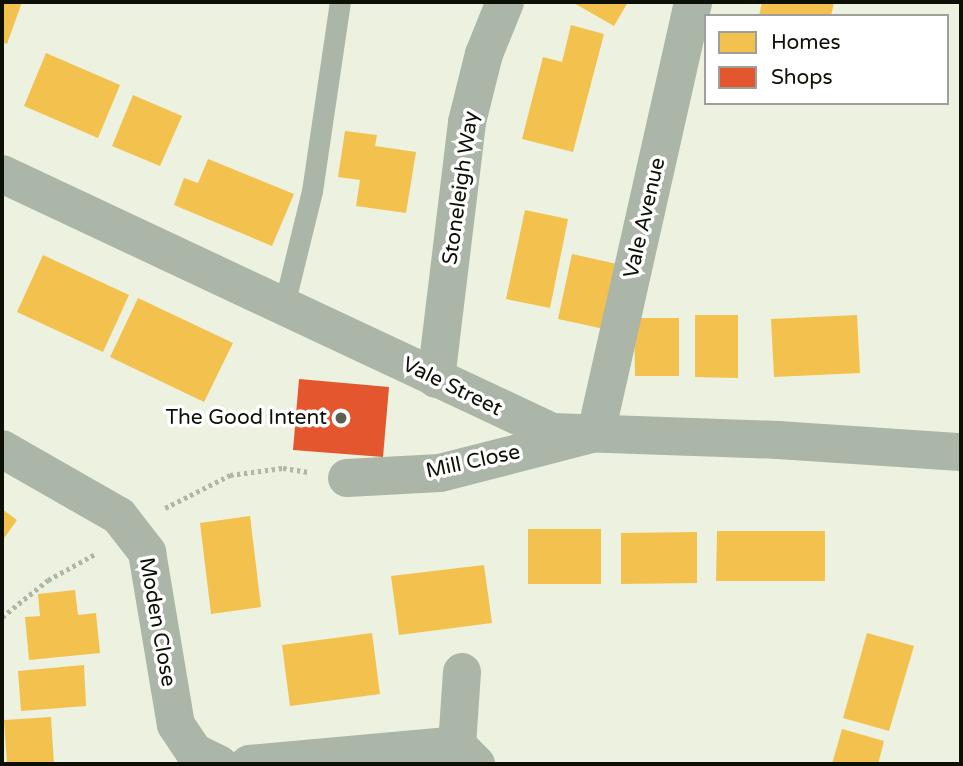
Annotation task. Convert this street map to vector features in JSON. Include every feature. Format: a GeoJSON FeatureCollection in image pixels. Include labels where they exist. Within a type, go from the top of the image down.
{"type":"FeatureCollection","features":[{"type":"Feature","properties":{"kind":"street","name":"Stoneleigh Way"},"geometry":{"type":"LineString","coordinates":[[436,379],[467,122],[484,54],[505,2]]}},
{"type":"Feature","properties":{"kind":"street","name":"Vale Avenue"},"geometry":{"type":"LineString","coordinates":[[596,433],[693,2]]}},
{"type":"Feature","properties":{"kind":"street","name":"Vale Street"},"geometry":{"type":"LineString","coordinates":[[2,174],[552,432],[954,458]]}},
{"type":"Feature","properties":{"kind":"street","name":"Mill Close"},"geometry":{"type":"LineString","coordinates":[[348,478],[440,473],[596,433]]}},
{"type":"Feature","properties":{"kind":"street","name":"Moden Close"},"geometry":{"type":"LineString","coordinates":[[2,449],[119,516],[147,552],[176,725],[194,752],[219,764]]}},
{"type":"Feature","properties":{"kind":"street"},"geometry":{"type":"LineString","coordinates":[[249,764],[466,755],[462,672]]}},
{"type":"Feature","properties":{"kind":"lane"},"geometry":{"type":"LineString","coordinates":[[284,305],[312,191],[340,2]]}},
{"type":"Feature","properties":{"kind":"building: Homes"},"geometry":{"type":"Polygon","coordinates":[[[2,2],[22,2],[7,44],[2,42],[2,2]]]}},
{"type":"Feature","properties":{"kind":"building: Homes"},"geometry":{"type":"Polygon","coordinates":[[[572,2],[628,2],[614,26],[572,2]]]}},
{"type":"Feature","properties":{"kind":"building: Homes"},"geometry":{"type":"Polygon","coordinates":[[[762,2],[834,2],[831,14],[759,14],[762,2]]]}},
{"type":"Feature","properties":{"kind":"building: Homes"},"geometry":{"type":"Polygon","coordinates":[[[571,25],[604,34],[573,152],[522,139],[543,57],[562,62],[571,25]]]}},
{"type":"Feature","properties":{"kind":"building: Homes"},"geometry":{"type":"Polygon","coordinates":[[[46,53],[120,85],[98,138],[24,106],[46,53]]]}},
{"type":"Feature","properties":{"kind":"building: Homes"},"geometry":{"type":"Polygon","coordinates":[[[133,95],[182,116],[160,166],[112,146],[133,95]]]}},
{"type":"Feature","properties":{"kind":"building: Homes"},"geometry":{"type":"Polygon","coordinates":[[[345,131],[377,135],[375,146],[416,152],[406,213],[356,206],[360,180],[338,177],[345,131]]]}},
{"type":"Feature","properties":{"kind":"building: Homes"},"geometry":{"type":"Polygon","coordinates":[[[208,159],[294,194],[272,246],[174,205],[184,178],[198,183],[208,159]]]}},
{"type":"Feature","properties":{"kind":"building: Homes"},"geometry":{"type":"Polygon","coordinates":[[[525,210],[568,219],[550,308],[506,299],[525,210]]]}},
{"type":"Feature","properties":{"kind":"building: Homes"},"geometry":{"type":"Polygon","coordinates":[[[572,254],[617,264],[604,329],[558,319],[572,254]]]}},
{"type":"Feature","properties":{"kind":"building: Homes"},"geometry":{"type":"Polygon","coordinates":[[[43,255],[129,295],[103,352],[17,312],[43,255]]]}},
{"type":"Feature","properties":{"kind":"building: Homes"},"geometry":{"type":"Polygon","coordinates":[[[138,298],[233,343],[204,402],[110,357],[138,298]]]}},
{"type":"Feature","properties":{"kind":"building: Homes"},"geometry":{"type":"Polygon","coordinates":[[[695,315],[738,315],[738,378],[695,377],[695,315]]]}},
{"type":"Feature","properties":{"kind":"building: Homes"},"geometry":{"type":"Polygon","coordinates":[[[857,315],[860,373],[774,377],[771,319],[857,315]]]}},
{"type":"Feature","properties":{"kind":"building: Homes"},"geometry":{"type":"Polygon","coordinates":[[[634,318],[679,318],[679,376],[635,376],[634,318]]]}},
{"type":"Feature","properties":{"kind":"building: Homes"},"geometry":{"type":"Polygon","coordinates":[[[2,509],[17,520],[2,541],[2,509]]]}},
{"type":"Feature","properties":{"kind":"building: Homes"},"geometry":{"type":"Polygon","coordinates":[[[250,516],[261,607],[211,614],[200,523],[250,516]]]}},
{"type":"Feature","properties":{"kind":"building: Homes"},"geometry":{"type":"Polygon","coordinates":[[[528,529],[601,529],[601,584],[528,584],[528,529]]]}},
{"type":"Feature","properties":{"kind":"building: Homes"},"geometry":{"type":"Polygon","coordinates":[[[717,531],[825,531],[825,581],[716,581],[717,531]]]}},
{"type":"Feature","properties":{"kind":"building: Homes"},"geometry":{"type":"Polygon","coordinates":[[[697,532],[697,583],[621,584],[621,533],[697,532]]]}},
{"type":"Feature","properties":{"kind":"building: Homes"},"geometry":{"type":"Polygon","coordinates":[[[484,565],[492,623],[399,635],[391,576],[484,565]]]}},
{"type":"Feature","properties":{"kind":"building: Homes"},"geometry":{"type":"Polygon","coordinates":[[[75,590],[78,615],[96,613],[100,653],[29,660],[25,617],[40,616],[38,594],[75,590]]]}},
{"type":"Feature","properties":{"kind":"building: Homes"},"geometry":{"type":"Polygon","coordinates":[[[372,633],[380,694],[290,706],[282,645],[372,633]]]}},
{"type":"Feature","properties":{"kind":"building: Homes"},"geometry":{"type":"Polygon","coordinates":[[[867,633],[914,646],[889,731],[843,718],[867,633]]]}},
{"type":"Feature","properties":{"kind":"building: Homes"},"geometry":{"type":"Polygon","coordinates":[[[84,665],[86,706],[21,711],[18,671],[84,665]]]}},
{"type":"Feature","properties":{"kind":"building: Homes"},"geometry":{"type":"Polygon","coordinates":[[[51,717],[54,764],[7,764],[4,720],[51,717]]]}},
{"type":"Feature","properties":{"kind":"building: Homes"},"geometry":{"type":"Polygon","coordinates":[[[842,729],[884,741],[878,764],[832,764],[842,729]]]}},
{"type":"Feature","properties":{"kind":"building: Shops","name":"The Good Intent"},"geometry":{"type":"Polygon","coordinates":[[[299,379],[389,387],[383,457],[293,450],[299,379]]]}},
{"type":"Feature","properties":{"kind":"place","name":"The Good Intent"},"geometry":{"type":"Point","coordinates":[341,418]}}]}
